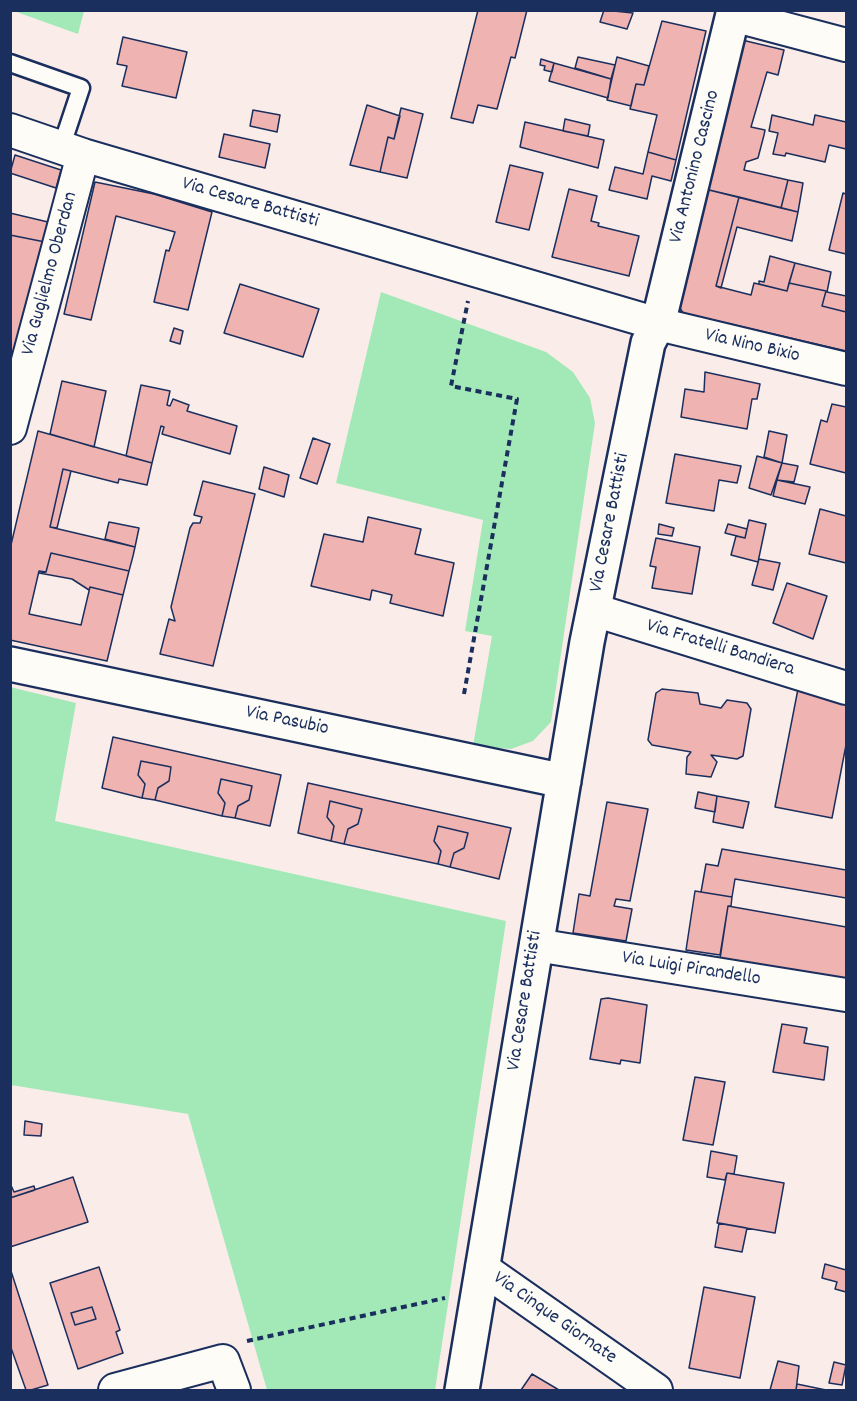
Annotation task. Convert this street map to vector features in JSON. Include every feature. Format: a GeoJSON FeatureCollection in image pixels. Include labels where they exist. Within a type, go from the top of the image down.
{"type":"FeatureCollection","features":[{"type":"Feature","properties":{"kind":"street"},"geometry":{"type":"LineString","coordinates":[[733,13],[846,45]]}},
{"type":"Feature","properties":{"kind":"street","name":"Via Antonino Cascino"},"geometry":{"type":"LineString","coordinates":[[658,324],[733,13]]}},
{"type":"Feature","properties":{"kind":"street","name":"Via Cesare Battisti"},"geometry":{"type":"LineString","coordinates":[[10,130],[72,152],[658,324],[648,343],[594,610],[462,1390]]}},
{"type":"Feature","properties":{"kind":"street","name":"Via Guglielmo Oberdan"},"geometry":{"type":"LineString","coordinates":[[10,428],[72,152]]}},
{"type":"Feature","properties":{"kind":"street","name":"Via Nino Bixio"},"geometry":{"type":"LineString","coordinates":[[658,324],[846,369]]}},
{"type":"Feature","properties":{"kind":"street","name":"Via Fratelli Bandiera"},"geometry":{"type":"LineString","coordinates":[[594,610],[846,688]]}},
{"type":"Feature","properties":{"kind":"street","name":"Via Pasubio"},"geometry":{"type":"LineString","coordinates":[[10,664],[564,781]]}},
{"type":"Feature","properties":{"kind":"street","name":"Via Luigi Pirandello"},"geometry":{"type":"LineString","coordinates":[[536,945],[846,995]]}},
{"type":"Feature","properties":{"kind":"street","name":"Via Cinque Giornate"},"geometry":{"type":"LineString","coordinates":[[480,1280],[656,1390]]}},
{"type":"Feature","properties":{"kind":"street"},"geometry":{"type":"LineString","coordinates":[[115,1390],[223,1361],[234,1390]]}},
{"type":"Feature","properties":{"kind":"lane"},"geometry":{"type":"LineString","coordinates":[[10,63],[81,88],[72,152]]}},
{"type":"Feature","properties":{"kind":"path"},"geometry":{"type":"LineString","coordinates":[[464,694],[517,399],[452,387],[474,270]]}},
{"type":"Feature","properties":{"kind":"path"},"geometry":{"type":"LineString","coordinates":[[223,1361],[247,1341],[480,1280]]}},
{"type":"Feature","properties":{"kind":"green space"},"geometry":{"type":"Polygon","coordinates":[[[11,10],[84,10],[84,11],[78,34],[11,10]]]}},
{"type":"Feature","properties":{"kind":"green space"},"geometry":{"type":"Polygon","coordinates":[[[381,292],[546,352],[573,372],[590,398],[595,423],[551,722],[533,741],[511,749],[473,746],[492,636],[465,631],[483,520],[336,483],[381,292]]]}},
{"type":"Feature","properties":{"kind":"green space"},"geometry":{"type":"Polygon","coordinates":[[[10,687],[76,703],[55,821],[506,921],[435,1390],[267,1390],[188,1114],[11,1085],[10,687]]]}},
{"type":"Feature","properties":{"kind":"building"},"geometry":{"type":"Polygon","coordinates":[[[478,10],[527,10],[515,58],[511,57],[497,109],[478,105],[473,123],[451,118],[478,10]]]}},
{"type":"Feature","properties":{"kind":"building"},"geometry":{"type":"Polygon","coordinates":[[[604,10],[633,13],[627,29],[600,22],[604,10]]]}},
{"type":"Feature","properties":{"kind":"building"},"geometry":{"type":"Polygon","coordinates":[[[662,21],[706,31],[676,160],[648,152],[657,115],[630,109],[636,84],[644,85],[662,21]]]}},
{"type":"Feature","properties":{"kind":"building"},"geometry":{"type":"Polygon","coordinates":[[[123,37],[187,52],[176,98],[122,86],[127,66],[117,64],[123,37]]]}},
{"type":"Feature","properties":{"kind":"building"},"geometry":{"type":"Polygon","coordinates":[[[742,40],[784,50],[778,75],[767,72],[751,127],[765,130],[758,158],[746,162],[744,170],[788,180],[781,208],[705,189],[742,40]]]}},
{"type":"Feature","properties":{"kind":"building"},"geometry":{"type":"Polygon","coordinates":[[[578,57],[615,65],[611,79],[575,68],[578,57]]]}},
{"type":"Feature","properties":{"kind":"building"},"geometry":{"type":"Polygon","coordinates":[[[617,57],[649,66],[644,85],[636,84],[631,106],[607,100],[617,57]]]}},
{"type":"Feature","properties":{"kind":"building"},"geometry":{"type":"Polygon","coordinates":[[[541,59],[554,63],[552,72],[544,70],[545,66],[540,65],[541,59]]]}},
{"type":"Feature","properties":{"kind":"building"},"geometry":{"type":"Polygon","coordinates":[[[554,63],[611,79],[608,98],[549,81],[554,63]]]}},
{"type":"Feature","properties":{"kind":"building"},"geometry":{"type":"Polygon","coordinates":[[[367,105],[400,116],[394,139],[388,137],[380,172],[350,165],[367,105]]]}},
{"type":"Feature","properties":{"kind":"building"},"geometry":{"type":"Polygon","coordinates":[[[401,108],[423,114],[407,178],[380,172],[388,137],[394,139],[401,108]]]}},
{"type":"Feature","properties":{"kind":"building"},"geometry":{"type":"Polygon","coordinates":[[[253,110],[280,115],[277,132],[250,126],[253,110]]]}},
{"type":"Feature","properties":{"kind":"building"},"geometry":{"type":"Polygon","coordinates":[[[772,115],[813,125],[815,115],[846,122],[846,149],[829,145],[825,162],[786,153],[785,156],[773,154],[778,133],[769,131],[772,115]]]}},
{"type":"Feature","properties":{"kind":"building"},"geometry":{"type":"Polygon","coordinates":[[[565,119],[590,125],[588,136],[563,131],[565,119]]]}},
{"type":"Feature","properties":{"kind":"building"},"geometry":{"type":"Polygon","coordinates":[[[525,122],[604,140],[598,168],[520,147],[525,122]]]}},
{"type":"Feature","properties":{"kind":"building"},"geometry":{"type":"Polygon","coordinates":[[[224,134],[270,144],[265,168],[219,157],[224,134]]]}},
{"type":"Feature","properties":{"kind":"building"},"geometry":{"type":"Polygon","coordinates":[[[648,152],[676,160],[671,181],[652,176],[647,199],[609,190],[615,167],[643,174],[648,152]]]}},
{"type":"Feature","properties":{"kind":"building"},"geometry":{"type":"Polygon","coordinates":[[[15,155],[61,170],[56,188],[10,173],[15,155]]]}},
{"type":"Feature","properties":{"kind":"building"},"geometry":{"type":"Polygon","coordinates":[[[510,165],[543,173],[529,230],[496,222],[510,165]]]}},
{"type":"Feature","properties":{"kind":"building"},"geometry":{"type":"Polygon","coordinates":[[[788,180],[803,183],[798,212],[781,208],[788,180]]]}},
{"type":"Feature","properties":{"kind":"building"},"geometry":{"type":"Polygon","coordinates":[[[95,182],[154,194],[212,212],[188,310],[154,302],[166,250],[169,251],[175,232],[116,216],[91,320],[64,314],[95,182]]]}},
{"type":"Feature","properties":{"kind":"building"},"geometry":{"type":"Polygon","coordinates":[[[569,189],[597,196],[591,221],[599,223],[598,226],[639,236],[629,276],[552,257],[569,189]]]}},
{"type":"Feature","properties":{"kind":"building"},"geometry":{"type":"Polygon","coordinates":[[[705,189],[739,197],[716,286],[751,295],[754,283],[787,291],[789,283],[826,291],[822,306],[846,312],[846,351],[683,313],[677,303],[705,189]]]}},
{"type":"Feature","properties":{"kind":"building"},"geometry":{"type":"Polygon","coordinates":[[[843,193],[846,194],[846,254],[829,250],[843,193]]]}},
{"type":"Feature","properties":{"kind":"building"},"geometry":{"type":"Polygon","coordinates":[[[739,197],[798,212],[792,241],[737,227],[721,288],[716,286],[739,197]]]}},
{"type":"Feature","properties":{"kind":"building"},"geometry":{"type":"Polygon","coordinates":[[[10,213],[48,222],[45,242],[10,235],[10,213]]]}},
{"type":"Feature","properties":{"kind":"building"},"geometry":{"type":"Polygon","coordinates":[[[10,235],[45,242],[10,393],[10,235]]]}},
{"type":"Feature","properties":{"kind":"building"},"geometry":{"type":"Polygon","coordinates":[[[770,256],[795,263],[787,291],[759,284],[759,281],[764,282],[770,256]]]}},
{"type":"Feature","properties":{"kind":"building"},"geometry":{"type":"Polygon","coordinates":[[[795,263],[831,272],[827,292],[846,296],[846,312],[822,306],[826,291],[789,283],[795,263]]]}},
{"type":"Feature","properties":{"kind":"building"},"geometry":{"type":"Polygon","coordinates":[[[240,284],[319,309],[303,357],[224,333],[240,284]]]}},
{"type":"Feature","properties":{"kind":"building"},"geometry":{"type":"Polygon","coordinates":[[[174,328],[183,331],[180,344],[170,341],[174,328]]]}},
{"type":"Feature","properties":{"kind":"building"},"geometry":{"type":"Polygon","coordinates":[[[705,372],[760,384],[757,399],[752,399],[747,429],[681,417],[685,389],[704,392],[705,372]]]}},
{"type":"Feature","properties":{"kind":"building"},"geometry":{"type":"Polygon","coordinates":[[[62,381],[106,391],[94,447],[50,434],[62,381]]]}},
{"type":"Feature","properties":{"kind":"building"},"geometry":{"type":"Polygon","coordinates":[[[141,385],[170,391],[167,405],[170,406],[173,399],[189,405],[187,411],[237,426],[230,454],[162,434],[164,427],[161,426],[152,463],[126,456],[141,385]]]}},
{"type":"Feature","properties":{"kind":"building"},"geometry":{"type":"Polygon","coordinates":[[[832,404],[846,407],[846,473],[810,464],[821,420],[827,422],[832,404]]]}},
{"type":"Feature","properties":{"kind":"building"},"geometry":{"type":"Polygon","coordinates":[[[38,431],[152,463],[147,485],[119,479],[118,483],[63,469],[50,527],[135,547],[133,556],[129,571],[51,553],[46,572],[39,571],[29,614],[81,625],[90,587],[123,595],[107,661],[10,640],[10,549],[38,431]]]}},
{"type":"Feature","properties":{"kind":"building"},"geometry":{"type":"Polygon","coordinates":[[[769,431],[787,435],[782,463],[764,457],[769,431]]]}},
{"type":"Feature","properties":{"kind":"building"},"geometry":{"type":"Polygon","coordinates":[[[313,438],[330,444],[317,484],[300,478],[313,438]]]}},
{"type":"Feature","properties":{"kind":"building"},"geometry":{"type":"Polygon","coordinates":[[[675,454],[741,466],[737,483],[719,480],[714,511],[666,503],[675,454]]]}},
{"type":"Feature","properties":{"kind":"building"},"geometry":{"type":"Polygon","coordinates":[[[757,456],[782,463],[771,495],[749,488],[757,456]]]}},
{"type":"Feature","properties":{"kind":"building"},"geometry":{"type":"Polygon","coordinates":[[[782,463],[798,466],[794,482],[777,480],[782,463]]]}},
{"type":"Feature","properties":{"kind":"building"},"geometry":{"type":"Polygon","coordinates":[[[264,467],[289,475],[284,497],[259,489],[264,467]]]}},
{"type":"Feature","properties":{"kind":"building"},"geometry":{"type":"Polygon","coordinates":[[[63,469],[71,471],[57,528],[50,527],[63,469]]]}},
{"type":"Feature","properties":{"kind":"building"},"geometry":{"type":"Polygon","coordinates":[[[777,480],[810,487],[805,504],[773,496],[777,480]]]}},
{"type":"Feature","properties":{"kind":"building"},"geometry":{"type":"Polygon","coordinates":[[[203,481],[255,494],[213,666],[160,654],[169,619],[175,621],[171,607],[190,528],[193,523],[200,523],[202,517],[194,515],[203,481]]]}},
{"type":"Feature","properties":{"kind":"building"},"geometry":{"type":"Polygon","coordinates":[[[820,509],[846,516],[846,563],[809,554],[820,509]]]}},
{"type":"Feature","properties":{"kind":"building"},"geometry":{"type":"Polygon","coordinates":[[[368,517],[421,529],[415,554],[454,563],[443,616],[390,603],[392,595],[372,590],[370,600],[311,586],[324,534],[363,542],[368,517]]]}},
{"type":"Feature","properties":{"kind":"building"},"geometry":{"type":"Polygon","coordinates":[[[749,520],[766,524],[758,562],[731,555],[736,536],[745,538],[749,520]]]}},
{"type":"Feature","properties":{"kind":"building"},"geometry":{"type":"Polygon","coordinates":[[[109,522],[139,528],[135,547],[105,539],[109,522]]]}},
{"type":"Feature","properties":{"kind":"building"},"geometry":{"type":"Polygon","coordinates":[[[659,524],[674,528],[672,536],[658,534],[659,524]]]}},
{"type":"Feature","properties":{"kind":"building"},"geometry":{"type":"Polygon","coordinates":[[[728,524],[747,529],[745,538],[725,533],[728,524]]]}},
{"type":"Feature","properties":{"kind":"building"},"geometry":{"type":"Polygon","coordinates":[[[656,538],[700,547],[692,594],[652,588],[656,567],[650,566],[656,538]]]}},
{"type":"Feature","properties":{"kind":"building"},"geometry":{"type":"Polygon","coordinates":[[[51,553],[129,571],[123,595],[90,587],[89,590],[72,579],[39,573],[46,572],[51,553]]]}},
{"type":"Feature","properties":{"kind":"building"},"geometry":{"type":"Polygon","coordinates":[[[759,559],[780,563],[773,590],[752,585],[759,559]]]}},
{"type":"Feature","properties":{"kind":"building"},"geometry":{"type":"Polygon","coordinates":[[[787,583],[827,596],[813,639],[773,623],[787,583]]]}},
{"type":"Feature","properties":{"kind":"building"},"geometry":{"type":"Polygon","coordinates":[[[662,689],[698,693],[700,704],[721,708],[727,700],[747,703],[751,709],[743,756],[737,759],[711,755],[717,762],[711,777],[686,774],[687,757],[691,752],[652,745],[648,740],[656,693],[662,689]]]}},
{"type":"Feature","properties":{"kind":"building"},"geometry":{"type":"Polygon","coordinates":[[[798,689],[846,704],[846,745],[832,818],[775,807],[798,689]]]}},
{"type":"Feature","properties":{"kind":"building"},"geometry":{"type":"Polygon","coordinates":[[[113,737],[281,775],[270,826],[235,818],[238,806],[249,800],[252,786],[221,779],[218,793],[225,803],[222,816],[155,800],[158,788],[169,781],[171,767],[141,761],[138,775],[145,784],[142,798],[102,788],[113,737]]]}},
{"type":"Feature","properties":{"kind":"building"},"geometry":{"type":"Polygon","coordinates":[[[141,761],[171,767],[169,781],[158,788],[155,800],[142,798],[145,784],[138,775],[141,761]]]}},
{"type":"Feature","properties":{"kind":"building"},"geometry":{"type":"Polygon","coordinates":[[[221,779],[252,786],[249,800],[238,806],[235,818],[222,816],[225,803],[218,793],[221,779]]]}},
{"type":"Feature","properties":{"kind":"building"},"geometry":{"type":"Polygon","coordinates":[[[308,783],[511,828],[499,879],[450,867],[454,853],[464,848],[468,833],[438,826],[434,841],[441,851],[438,864],[344,844],[348,829],[358,824],[362,809],[330,801],[327,817],[334,826],[331,841],[298,833],[308,783]]]}},
{"type":"Feature","properties":{"kind":"building"},"geometry":{"type":"Polygon","coordinates":[[[698,792],[717,796],[715,812],[695,808],[698,792]]]}},
{"type":"Feature","properties":{"kind":"building"},"geometry":{"type":"Polygon","coordinates":[[[717,796],[749,802],[743,828],[713,822],[717,796]]]}},
{"type":"Feature","properties":{"kind":"building"},"geometry":{"type":"Polygon","coordinates":[[[330,801],[362,809],[358,824],[348,829],[344,844],[331,841],[334,826],[327,817],[330,801]]]}},
{"type":"Feature","properties":{"kind":"building"},"geometry":{"type":"Polygon","coordinates":[[[607,802],[648,809],[630,901],[616,899],[614,906],[632,909],[626,941],[573,933],[579,894],[590,896],[607,802]]]}},
{"type":"Feature","properties":{"kind":"building"},"geometry":{"type":"Polygon","coordinates":[[[438,826],[468,833],[464,848],[454,853],[450,867],[438,864],[441,851],[434,841],[438,826]]]}},
{"type":"Feature","properties":{"kind":"building"},"geometry":{"type":"Polygon","coordinates":[[[722,849],[846,870],[846,898],[735,879],[732,897],[701,892],[706,864],[718,866],[722,849]]]}},
{"type":"Feature","properties":{"kind":"building"},"geometry":{"type":"Polygon","coordinates":[[[695,891],[732,897],[731,906],[728,906],[720,955],[686,950],[695,891]]]}},
{"type":"Feature","properties":{"kind":"building"},"geometry":{"type":"Polygon","coordinates":[[[728,906],[846,927],[846,979],[720,959],[728,906]]]}},
{"type":"Feature","properties":{"kind":"building"},"geometry":{"type":"Polygon","coordinates":[[[608,998],[647,1005],[640,1063],[621,1060],[620,1064],[590,1059],[601,999],[608,998]]]}},
{"type":"Feature","properties":{"kind":"building"},"geometry":{"type":"Polygon","coordinates":[[[782,1024],[807,1028],[804,1043],[828,1047],[824,1080],[773,1072],[782,1024]]]}},
{"type":"Feature","properties":{"kind":"building"},"geometry":{"type":"Polygon","coordinates":[[[695,1077],[725,1082],[713,1145],[683,1140],[695,1077]]]}},
{"type":"Feature","properties":{"kind":"building"},"geometry":{"type":"Polygon","coordinates":[[[25,1121],[42,1124],[41,1136],[24,1135],[25,1121]]]}},
{"type":"Feature","properties":{"kind":"building"},"geometry":{"type":"Polygon","coordinates":[[[711,1151],[737,1156],[734,1174],[727,1173],[725,1180],[707,1177],[711,1151]]]}},
{"type":"Feature","properties":{"kind":"building"},"geometry":{"type":"Polygon","coordinates":[[[727,1173],[784,1183],[775,1233],[717,1223],[727,1173]]]}},
{"type":"Feature","properties":{"kind":"building"},"geometry":{"type":"Polygon","coordinates":[[[73,1177],[88,1222],[10,1247],[10,1198],[73,1177]]]}},
{"type":"Feature","properties":{"kind":"building"},"geometry":{"type":"Polygon","coordinates":[[[10,1183],[14,1192],[34,1186],[35,1190],[10,1198],[10,1183]]]}},
{"type":"Feature","properties":{"kind":"building"},"geometry":{"type":"Polygon","coordinates":[[[719,1223],[747,1228],[742,1252],[715,1247],[719,1223]]]}},
{"type":"Feature","properties":{"kind":"building"},"geometry":{"type":"Polygon","coordinates":[[[825,1264],[846,1270],[846,1292],[835,1289],[837,1282],[822,1278],[825,1264]]]}},
{"type":"Feature","properties":{"kind":"building"},"geometry":{"type":"Polygon","coordinates":[[[99,1267],[120,1330],[116,1332],[123,1353],[78,1369],[50,1283],[99,1267]],[[92,1307],[71,1313],[75,1325],[96,1319],[92,1307]]]}},
{"type":"Feature","properties":{"kind":"building"},"geometry":{"type":"Polygon","coordinates":[[[11,1271],[48,1385],[31,1390],[26,1390],[10,1345],[11,1271]]]}},
{"type":"Feature","properties":{"kind":"building"},"geometry":{"type":"Polygon","coordinates":[[[704,1287],[755,1297],[740,1378],[689,1368],[704,1287]]]}},
{"type":"Feature","properties":{"kind":"building"},"geometry":{"type":"Polygon","coordinates":[[[92,1307],[96,1319],[75,1325],[71,1313],[92,1307]]]}},
{"type":"Feature","properties":{"kind":"building"},"geometry":{"type":"Polygon","coordinates":[[[778,1361],[799,1366],[796,1390],[770,1390],[778,1361]]]}},
{"type":"Feature","properties":{"kind":"building"},"geometry":{"type":"Polygon","coordinates":[[[834,1362],[846,1365],[842,1385],[829,1383],[834,1362]]]}},
{"type":"Feature","properties":{"kind":"building"},"geometry":{"type":"Polygon","coordinates":[[[532,1374],[559,1390],[521,1390],[532,1374]]]}},
{"type":"Feature","properties":{"kind":"building"},"geometry":{"type":"Polygon","coordinates":[[[797,1384],[826,1390],[796,1390],[797,1384]]]}}]}
